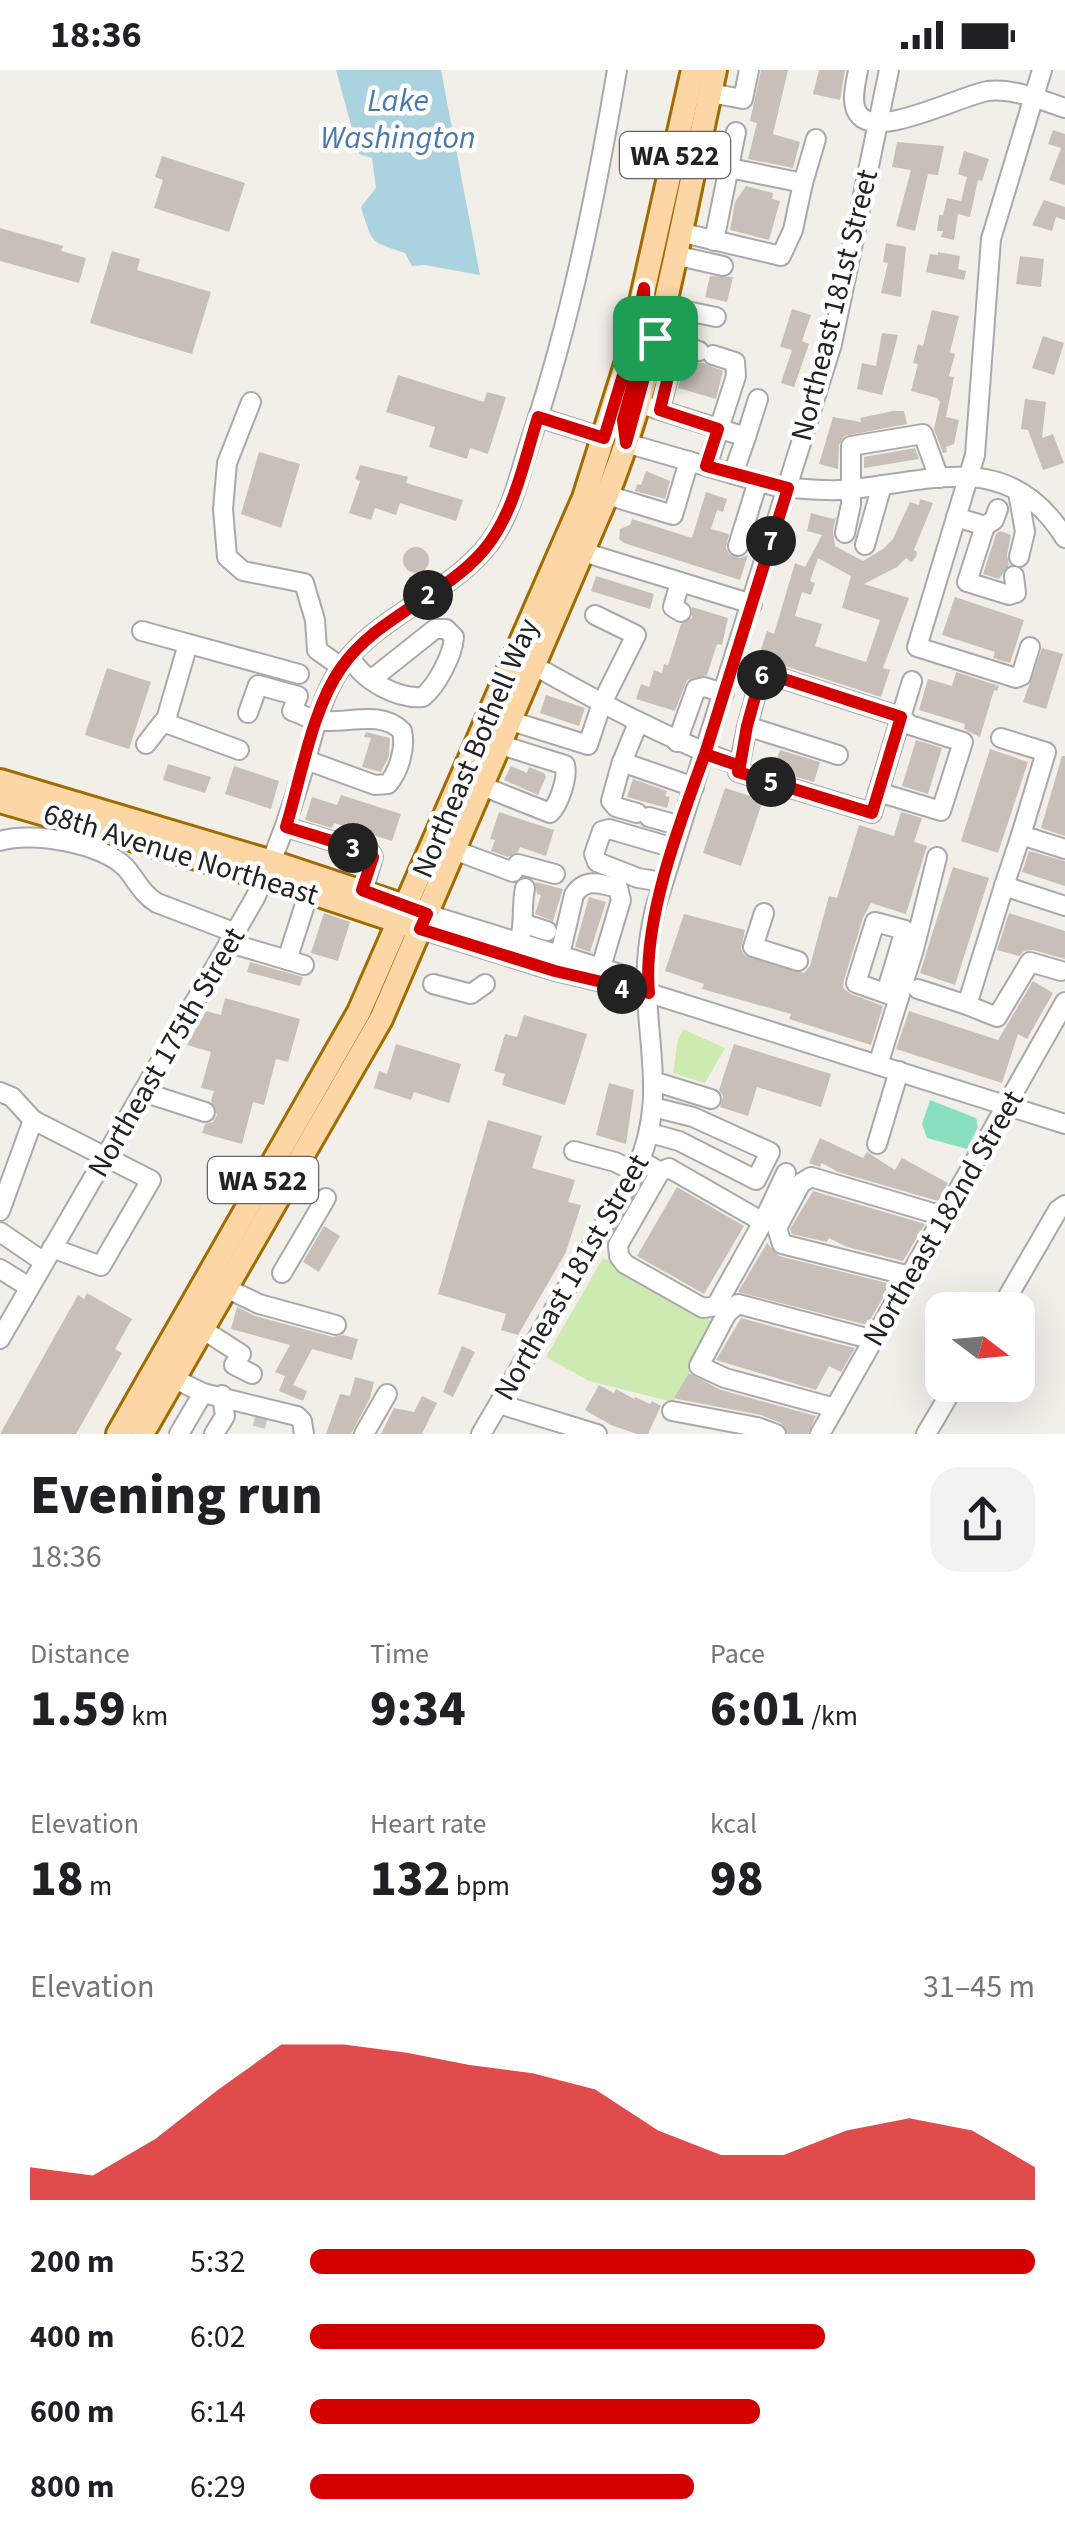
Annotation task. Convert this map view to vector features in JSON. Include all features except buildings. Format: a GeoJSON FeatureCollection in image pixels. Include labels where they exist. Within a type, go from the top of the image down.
{"type":"FeatureCollection","features":[{"type":"Feature","properties":{"kind":"main road","name":"Northeast Bothell Way"},"geometry":{"type":"LineString","coordinates":[[142,1434],[381,1019],[414,918],[596,497],[615,440],[665,341],[662,306],[695,161],[702,77]]}},
{"type":"Feature","properties":{"kind":"main road","name":"WA 522"},"geometry":{"type":"LineString","coordinates":[[615,440],[645,339],[644,288],[702,77]]}},
{"type":"Feature","properties":{"kind":"main road","name":"Northeast Bothell Way"},"geometry":{"type":"LineString","coordinates":[[118,1434],[454,850],[583,552],[596,497]]}},
{"type":"Feature","properties":{"kind":"main road"},"geometry":{"type":"LineString","coordinates":[[536,666],[534,639],[596,497]]}},
{"type":"Feature","properties":{"kind":"main road","name":"68th Avenue Northeast"},"geometry":{"type":"LineString","coordinates":[[0,781],[268,870],[309,892],[414,918]]}},
{"type":"Feature","properties":{"kind":"main road","name":"68th Avenue Northeast"},"geometry":{"type":"LineString","coordinates":[[0,801],[268,870],[362,890],[414,918]]}},
{"type":"Feature","properties":{"kind":"street","name":"Northeast 175th Street"},"geometry":{"type":"LineString","coordinates":[[0,1339],[233,938],[268,870],[286,827],[326,694],[345,662],[482,552],[498,530],[538,417],[588,222],[617,70]]}},
{"type":"Feature","properties":{"kind":"street"},"geometry":{"type":"LineString","coordinates":[[702,77],[743,100],[750,70]]}},
{"type":"Feature","properties":{"kind":"street"},"geometry":{"type":"LineString","coordinates":[[858,70],[854,98],[857,113],[867,120],[912,116],[988,91],[1010,92],[1065,108]]}},
{"type":"Feature","properties":{"kind":"street","name":"Northeast 181st Street"},"geometry":{"type":"LineString","coordinates":[[481,1434],[638,1166],[650,1133],[653,1080],[646,967],[656,909],[832,344],[889,70]]}},
{"type":"Feature","properties":{"kind":"street"},"geometry":{"type":"LineString","coordinates":[[1030,646],[1021,676],[1016,678],[916,647],[977,444],[991,239],[1042,70]]}},
{"type":"Feature","properties":{"kind":"street"},"geometry":{"type":"LineString","coordinates":[[714,241],[736,132]]}},
{"type":"Feature","properties":{"kind":"street"},"geometry":{"type":"LineString","coordinates":[[676,244],[714,241],[781,256],[794,230],[816,139]]}},
{"type":"Feature","properties":{"kind":"street"},"geometry":{"type":"LineString","coordinates":[[695,161],[803,183]]}},
{"type":"Feature","properties":{"kind":"street"},"geometry":{"type":"LineString","coordinates":[[676,244],[723,266]]}},
{"type":"Feature","properties":{"kind":"street"},"geometry":{"type":"LineString","coordinates":[[662,306],[716,317]]}},
{"type":"Feature","properties":{"kind":"street"},"geometry":{"type":"LineString","coordinates":[[596,497],[672,515],[718,429],[736,376],[736,362],[665,341],[660,410]]}},
{"type":"Feature","properties":{"kind":"street"},"geometry":{"type":"LineString","coordinates":[[733,474],[758,399]]}},
{"type":"Feature","properties":{"kind":"street"},"geometry":{"type":"LineString","coordinates":[[251,402],[228,463],[222,508],[227,557],[243,571],[304,583],[315,620],[316,650],[400,694],[424,697],[455,643],[454,637],[446,628],[436,629],[372,679]]}},
{"type":"Feature","properties":{"kind":"street"},"geometry":{"type":"LineString","coordinates":[[636,404],[746,437]]}},
{"type":"Feature","properties":{"kind":"street"},"geometry":{"type":"LineString","coordinates":[[538,417],[788,488],[850,488],[968,474],[1033,499],[1050,514],[1065,538]]}},
{"type":"Feature","properties":{"kind":"street"},"geometry":{"type":"LineString","coordinates":[[845,533],[851,504],[852,446],[924,434],[939,478]]}},
{"type":"Feature","properties":{"kind":"street"},"geometry":{"type":"LineString","coordinates":[[738,546],[758,481]]}},
{"type":"Feature","properties":{"kind":"street"},"geometry":{"type":"LineString","coordinates":[[865,544],[882,484]]}},
{"type":"Feature","properties":{"kind":"street"},"geometry":{"type":"LineString","coordinates":[[1018,492],[1025,532],[1019,557]]}},
{"type":"Feature","properties":{"kind":"street"},"geometry":{"type":"LineString","coordinates":[[967,582],[985,526],[994,520],[998,509]]}},
{"type":"Feature","properties":{"kind":"street"},"geometry":{"type":"LineString","coordinates":[[956,517],[985,526]]}},
{"type":"Feature","properties":{"kind":"street"},"geometry":{"type":"LineString","coordinates":[[583,552],[752,604]]}},
{"type":"Feature","properties":{"kind":"street"},"geometry":{"type":"LineString","coordinates":[[939,573],[1009,595],[1016,593],[1014,576]]}},
{"type":"Feature","properties":{"kind":"street"},"geometry":{"type":"LineString","coordinates":[[680,582],[673,607],[682,612]]}},
{"type":"Feature","properties":{"kind":"street"},"geometry":{"type":"LineString","coordinates":[[511,721],[588,745],[602,703],[636,636],[596,616]]}},
{"type":"Feature","properties":{"kind":"street"},"geometry":{"type":"LineString","coordinates":[[142,631],[298,674]]}},
{"type":"Feature","properties":{"kind":"street"},"geometry":{"type":"LineString","coordinates":[[146,744],[152,732],[164,723],[188,644]]}},
{"type":"Feature","properties":{"kind":"street"},"geometry":{"type":"LineString","coordinates":[[536,666],[638,723],[740,766]]}},
{"type":"Feature","properties":{"kind":"street"},"geometry":{"type":"LineString","coordinates":[[878,792],[941,812],[962,742],[910,725],[901,717],[762,672],[738,772],[872,813],[878,792],[901,717],[912,680]]}},
{"type":"Feature","properties":{"kind":"street"},"geometry":{"type":"LineString","coordinates":[[248,713],[258,685],[298,696],[292,710],[318,720],[384,720],[402,731],[404,746],[388,784],[381,786],[306,760]]}},
{"type":"Feature","properties":{"kind":"street"},"geometry":{"type":"LineString","coordinates":[[677,742],[696,688],[724,693]]}},
{"type":"Feature","properties":{"kind":"street"},"geometry":{"type":"LineString","coordinates":[[164,723],[239,750]]}},
{"type":"Feature","properties":{"kind":"street"},"geometry":{"type":"LineString","coordinates":[[638,723],[612,801],[616,807],[681,826]]}},
{"type":"Feature","properties":{"kind":"street"},"geometry":{"type":"LineString","coordinates":[[756,730],[838,755]]}},
{"type":"Feature","properties":{"kind":"street"},"geometry":{"type":"LineString","coordinates":[[967,1005],[1046,752],[1001,738]]}},
{"type":"Feature","properties":{"kind":"street"},"geometry":{"type":"LineString","coordinates":[[482,786],[550,813],[555,809],[567,772],[565,765],[501,745]]}},
{"type":"Feature","properties":{"kind":"street"},"geometry":{"type":"LineString","coordinates":[[622,762],[694,786]]}},
{"type":"Feature","properties":{"kind":"street"},"geometry":{"type":"LineString","coordinates":[[286,827],[371,853],[362,890]]}},
{"type":"Feature","properties":{"kind":"street"},"geometry":{"type":"LineString","coordinates":[[664,882],[625,874],[597,862],[594,854],[602,831],[609,829],[674,848]]}},
{"type":"Feature","properties":{"kind":"street"},"geometry":{"type":"LineString","coordinates":[[0,841],[34,835],[109,856],[124,866],[146,896],[157,903],[296,963],[309,892]]}},
{"type":"Feature","properties":{"kind":"street"},"geometry":{"type":"LineString","coordinates":[[1021,835],[1065,848]]}},
{"type":"Feature","properties":{"kind":"street"},"geometry":{"type":"LineString","coordinates":[[454,850],[513,872],[518,864],[555,874]]}},
{"type":"Feature","properties":{"kind":"street"},"geometry":{"type":"LineString","coordinates":[[878,1065],[892,995],[937,857]]}},
{"type":"Feature","properties":{"kind":"street"},"geometry":{"type":"LineString","coordinates":[[560,954],[579,887],[593,881],[656,909]]}},
{"type":"Feature","properties":{"kind":"street"},"geometry":{"type":"LineString","coordinates":[[1004,886],[1065,906]]}},
{"type":"Feature","properties":{"kind":"street"},"geometry":{"type":"LineString","coordinates":[[519,943],[525,888]]}},
{"type":"Feature","properties":{"kind":"street"},"geometry":{"type":"LineString","coordinates":[[601,967],[620,895]]}},
{"type":"Feature","properties":{"kind":"street"},"geometry":{"type":"LineString","coordinates":[[764,913],[753,947],[798,961]]}},
{"type":"Feature","properties":{"kind":"street","name":"68th Avenue Northeast"},"geometry":{"type":"LineString","coordinates":[[414,918],[601,967],[630,977],[649,993]]}},
{"type":"Feature","properties":{"kind":"street","name":"68th Avenue Northeast"},"geometry":{"type":"LineString","coordinates":[[414,918],[555,971],[649,993],[1065,1124]]}},
{"type":"Feature","properties":{"kind":"street"},"geometry":{"type":"LineString","coordinates":[[524,924],[547,931]]}},
{"type":"Feature","properties":{"kind":"street"},"geometry":{"type":"LineString","coordinates":[[918,989],[997,1018],[1030,962],[1061,971]]}},
{"type":"Feature","properties":{"kind":"street"},"geometry":{"type":"LineString","coordinates":[[433,984],[472,994],[486,984]]}},
{"type":"Feature","properties":{"kind":"street","name":"Northeast 182nd Street"},"geometry":{"type":"LineString","coordinates":[[824,1433],[1006,1105],[1057,1036],[1065,1002]]}},
{"type":"Feature","properties":{"kind":"street"},"geometry":{"type":"LineString","coordinates":[[877,1144],[899,1072]]}},
{"type":"Feature","properties":{"kind":"street"},"geometry":{"type":"LineString","coordinates":[[653,1080],[711,1098]]}},
{"type":"Feature","properties":{"kind":"street"},"geometry":{"type":"LineString","coordinates":[[0,1092],[12,1097],[33,1120],[151,1180],[101,1266],[48,1255],[0,1232]]}},
{"type":"Feature","properties":{"kind":"street"},"geometry":{"type":"LineString","coordinates":[[143,1092],[205,1112]]}},
{"type":"Feature","properties":{"kind":"street"},"geometry":{"type":"LineString","coordinates":[[650,1133],[679,1141],[756,1180],[770,1152],[693,1116],[653,1107]]}},
{"type":"Feature","properties":{"kind":"street"},"geometry":{"type":"LineString","coordinates":[[679,1141],[693,1116]]}},
{"type":"Feature","properties":{"kind":"street"},"geometry":{"type":"LineString","coordinates":[[0,1211],[33,1120]]}},
{"type":"Feature","properties":{"kind":"street"},"geometry":{"type":"LineString","coordinates":[[574,1151],[660,1172]]}},
{"type":"Feature","properties":{"kind":"street"},"geometry":{"type":"LineString","coordinates":[[762,1222],[669,1168],[660,1172],[618,1245],[619,1256],[625,1264],[703,1308],[716,1306],[762,1222],[786,1173]]}},
{"type":"Feature","properties":{"kind":"street"},"geometry":{"type":"LineString","coordinates":[[910,1276],[782,1244],[777,1228],[801,1183],[811,1177],[944,1216]]}},
{"type":"Feature","properties":{"kind":"street"},"geometry":{"type":"LineString","coordinates":[[282,1272],[326,1198]]}},
{"type":"Feature","properties":{"kind":"street"},"geometry":{"type":"LineString","coordinates":[[1010,1292],[1058,1210],[1065,1206]]}},
{"type":"Feature","properties":{"kind":"street"},"geometry":{"type":"LineString","coordinates":[[0,1269],[30,1287]]}},
{"type":"Feature","properties":{"kind":"street"},"geometry":{"type":"LineString","coordinates":[[226,1288],[260,1304],[336,1325]]}},
{"type":"Feature","properties":{"kind":"street"},"geometry":{"type":"LineString","coordinates":[[835,1408],[726,1378],[699,1366],[727,1313],[738,1304],[874,1340]]}},
{"type":"Feature","properties":{"kind":"street"},"geometry":{"type":"LineString","coordinates":[[202,1329],[240,1354],[234,1365],[252,1374]]}},
{"type":"Feature","properties":{"kind":"street"},"geometry":{"type":"LineString","coordinates":[[174,1379],[212,1394],[297,1416],[304,1434]]}},
{"type":"Feature","properties":{"kind":"street"},"geometry":{"type":"LineString","coordinates":[[179,1434],[212,1394]]}},
{"type":"Feature","properties":{"kind":"street"},"geometry":{"type":"LineString","coordinates":[[212,1394],[225,1416],[214,1434]]}},
{"type":"Feature","properties":{"kind":"street"},"geometry":{"type":"LineString","coordinates":[[364,1434],[387,1394]]}},
{"type":"Feature","properties":{"kind":"street"},"geometry":{"type":"LineString","coordinates":[[242,1400],[261,1418],[295,1427],[304,1434]]}},
{"type":"Feature","properties":{"kind":"street"},"geometry":{"type":"LineString","coordinates":[[926,1434],[946,1402]]}},
{"type":"Feature","properties":{"kind":"street"},"geometry":{"type":"LineString","coordinates":[[499,1404],[597,1434]]}},
{"type":"Feature","properties":{"kind":"street"},"geometry":{"type":"LineString","coordinates":[[672,1411],[776,1434]]}},
{"type":"Feature","properties":{"kind":"green space"},"geometry":{"type":"Polygon","coordinates":[[[683,1029],[725,1048],[705,1083],[673,1073],[683,1029]]]}},
{"type":"Feature","properties":{"kind":"green space"},"geometry":{"type":"Polygon","coordinates":[[[930,1100],[976,1118],[978,1127],[967,1149],[927,1138],[922,1124],[930,1100]]]}},
{"type":"Feature","properties":{"kind":"green space"},"geometry":{"type":"Polygon","coordinates":[[[603,1258],[718,1323],[673,1402],[589,1381],[546,1357],[603,1258]]]}},
{"type":"Feature","properties":{"kind":"water","name":"Lake Washington"},"geometry":{"type":"Polygon","coordinates":[[[336,70],[441,70],[480,275],[412,266],[405,253],[374,240],[361,207],[376,188],[372,158],[359,154],[336,70]]]}},
{"type":"Feature","properties":{"kind":"tunnel"},"geometry":{"type":"LineString","coordinates":[[255,1417],[267,1420]]}},
{"type":"Feature","properties":{"kind":"route"},"geometry":{"type":"LineString","coordinates":[[655,338],[626,443],[623,420],[645,339],[644,288],[604,438],[538,417],[509,505],[482,552],[358,647],[341,667],[326,694],[286,827],[371,853],[362,890],[427,914],[420,929],[555,971],[649,993],[646,967],[650,934],[705,754],[740,766],[738,772],[872,813],[901,717],[762,672],[740,766],[726,760],[705,754],[788,488],[706,466],[718,429],[660,410],[676,344],[655,338]]}}]}
